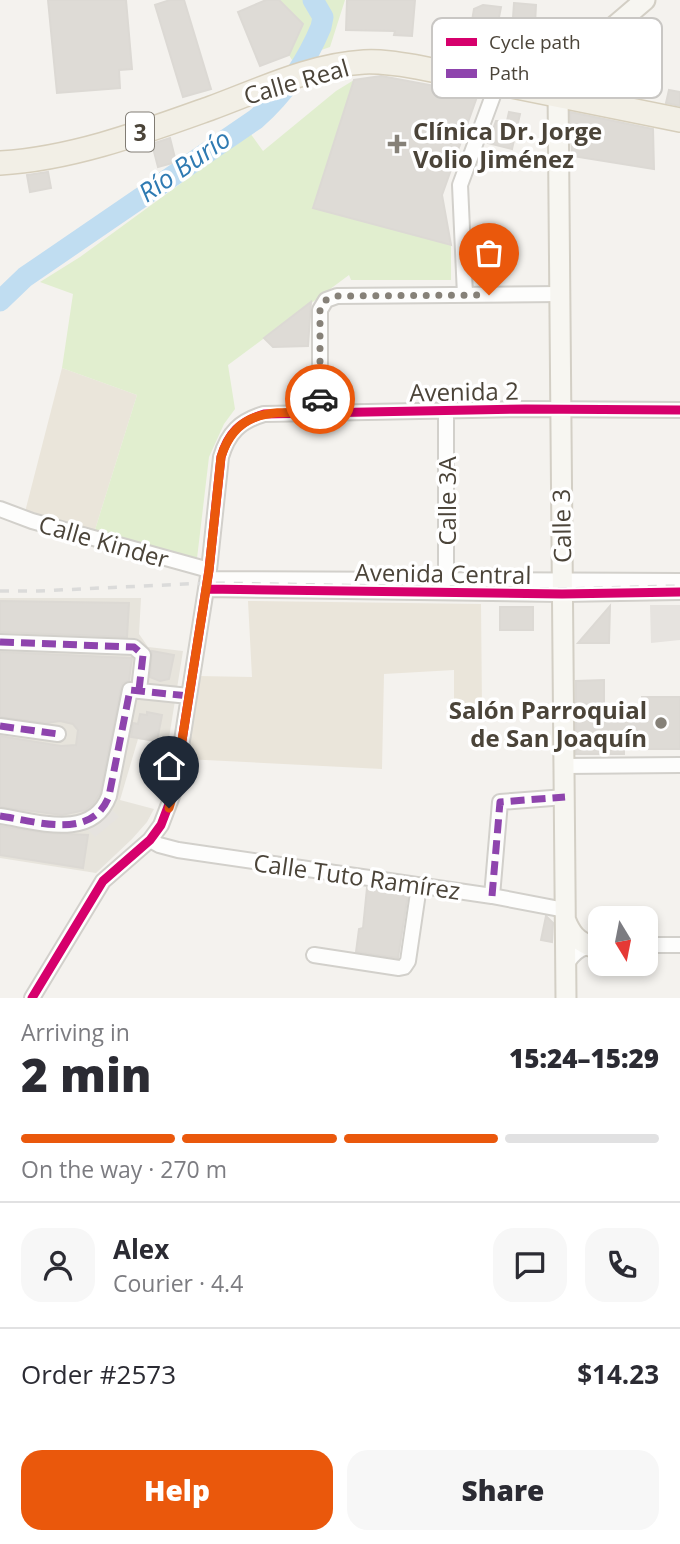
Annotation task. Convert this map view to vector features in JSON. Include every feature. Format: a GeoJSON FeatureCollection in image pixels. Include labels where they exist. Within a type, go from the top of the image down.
{"type":"FeatureCollection","features":[{"type":"Feature","properties":{"kind":"main road"},"geometry":{"type":"LineString","coordinates":[[624,18],[645,0]]}},
{"type":"Feature","properties":{"kind":"main road","name":"Calle Real"},"geometry":{"type":"LineString","coordinates":[[0,163],[40,159],[87,148],[144,131],[317,70],[364,62],[388,62],[432,70]]}},
{"type":"Feature","properties":{"kind":"main road","name":"Calle 3"},"geometry":{"type":"LineString","coordinates":[[558,98],[566,998]]}},
{"type":"Feature","properties":{"kind":"main road","name":"Calle Real"},"geometry":{"type":"LineString","coordinates":[[568,98],[680,120]]}},
{"type":"Feature","properties":{"kind":"main road"},"geometry":{"type":"LineString","coordinates":[[565,915],[573,935],[580,942],[588,944]]}},
{"type":"Feature","properties":{"kind":"street"},"geometry":{"type":"LineString","coordinates":[[465,295],[460,185],[493,98]]}},
{"type":"Feature","properties":{"kind":"street"},"geometry":{"type":"LineString","coordinates":[[320,412],[320,310],[326,300],[337,296],[560,294]]}},
{"type":"Feature","properties":{"kind":"street","name":"Avenida 2"},"geometry":{"type":"LineString","coordinates":[[207,579],[221,457],[225,442],[234,429],[249,419],[264,414],[320,412],[680,410]]}},
{"type":"Feature","properties":{"kind":"street","name":"Calle 3A"},"geometry":{"type":"LineString","coordinates":[[446,411],[446,586]]}},
{"type":"Feature","properties":{"kind":"street","name":"Calle Kinder"},"geometry":{"type":"LineString","coordinates":[[0,509],[207,579]]}},
{"type":"Feature","properties":{"kind":"street"},"geometry":{"type":"LineString","coordinates":[[32,998],[103,881],[150,840],[161,825],[174,791],[207,579]]}},
{"type":"Feature","properties":{"kind":"street","name":"Avenida Central"},"geometry":{"type":"LineString","coordinates":[[207,579],[680,593]]}},
{"type":"Feature","properties":{"kind":"street","name":"Avenida Central"},"geometry":{"type":"LineString","coordinates":[[562,588],[680,581]]}},
{"type":"Feature","properties":{"kind":"street"},"geometry":{"type":"LineString","coordinates":[[0,642],[134,647],[144,655],[139,690]]}},
{"type":"Feature","properties":{"kind":"street"},"geometry":{"type":"LineString","coordinates":[[0,816],[69,826],[85,823],[105,807],[109,796],[130,690],[189,696]]}},
{"type":"Feature","properties":{"kind":"street"},"geometry":{"type":"LineString","coordinates":[[0,726],[58,734]]}},
{"type":"Feature","properties":{"kind":"street"},"geometry":{"type":"LineString","coordinates":[[565,766],[680,765]]}},
{"type":"Feature","properties":{"kind":"street"},"geometry":{"type":"LineString","coordinates":[[492,896],[500,802],[565,797]]}},
{"type":"Feature","properties":{"kind":"street","name":"Calle Tuto Ramírez"},"geometry":{"type":"LineString","coordinates":[[150,840],[178,850],[492,896],[565,915]]}},
{"type":"Feature","properties":{"kind":"street"},"geometry":{"type":"LineString","coordinates":[[314,955],[404,967],[408,961],[419,886]]}},
{"type":"Feature","properties":{"kind":"street"},"geometry":{"type":"LineString","coordinates":[[658,945],[680,945]]}},
{"type":"Feature","properties":{"kind":"street"},"geometry":{"type":"LineString","coordinates":[[566,965],[576,951],[588,948]]}},
{"type":"Feature","properties":{"kind":"shaded area"},"geometry":{"type":"Polygon","coordinates":[[[62,368],[137,395],[94,533],[25,512],[62,368]]]}},
{"type":"Feature","properties":{"kind":"shaded area"},"geometry":{"type":"Polygon","coordinates":[[[0,598],[141,598],[139,634],[148,647],[183,651],[168,744],[138,739],[120,800],[154,809],[132,839],[96,873],[0,858],[0,598]]]}},
{"type":"Feature","properties":{"kind":"shaded area"},"geometry":{"type":"Polygon","coordinates":[[[248,601],[481,604],[482,709],[454,705],[454,670],[384,674],[382,769],[185,759],[198,676],[252,677],[248,601]]]}},
{"type":"Feature","properties":{"kind":"shaded area"},"geometry":{"type":"Polygon","coordinates":[[[650,605],[680,605],[680,640],[651,643],[650,605]]]}},
{"type":"Feature","properties":{"kind":"shaded area"},"geometry":{"type":"Polygon","coordinates":[[[111,809],[119,817],[95,837],[88,830],[111,809]]]}},
{"type":"Feature","properties":{"kind":"green space"},"geometry":{"type":"Polygon","coordinates":[[[279,0],[345,0],[330,47],[292,60],[289,55],[303,24],[279,0]]]}},
{"type":"Feature","properties":{"kind":"green space"},"geometry":{"type":"Polygon","coordinates":[[[354,80],[313,207],[451,245],[451,280],[351,280],[349,275],[228,365],[235,409],[224,424],[209,457],[196,567],[94,533],[137,395],[62,368],[73,294],[40,282],[80,257],[250,133],[263,151],[336,91],[354,80]]]}},
{"type":"Feature","properties":{"kind":"building"},"geometry":{"type":"Polygon","coordinates":[[[48,0],[126,0],[132,69],[119,70],[120,88],[57,93],[48,0]]]}},
{"type":"Feature","properties":{"kind":"building"},"geometry":{"type":"Polygon","coordinates":[[[170,0],[184,0],[211,89],[183,97],[155,5],[170,0]]]}},
{"type":"Feature","properties":{"kind":"building"},"geometry":{"type":"Polygon","coordinates":[[[266,0],[279,0],[303,24],[289,55],[260,66],[238,12],[266,0]]]}},
{"type":"Feature","properties":{"kind":"building"},"geometry":{"type":"Polygon","coordinates":[[[347,0],[415,0],[412,36],[394,35],[395,31],[346,30],[347,0]]]}},
{"type":"Feature","properties":{"kind":"building"},"geometry":{"type":"Polygon","coordinates":[[[514,3],[536,5],[535,18],[513,18],[514,3]]]}},
{"type":"Feature","properties":{"kind":"building"},"geometry":{"type":"Polygon","coordinates":[[[483,5],[501,7],[499,18],[472,18],[474,9],[483,5]]]}},
{"type":"Feature","properties":{"kind":"building","name":"Clínica Dr. Jorge Volio Jiménez"},"geometry":{"type":"Polygon","coordinates":[[[381,76],[432,85],[432,98],[477,98],[442,195],[451,245],[313,208],[354,80],[381,76]]]}},
{"type":"Feature","properties":{"kind":"building"},"geometry":{"type":"Polygon","coordinates":[[[669,90],[680,92],[680,106],[666,103],[669,90]]]}},
{"type":"Feature","properties":{"kind":"building"},"geometry":{"type":"Polygon","coordinates":[[[509,112],[520,114],[512,149],[488,143],[496,121],[507,121],[509,112]]]}},
{"type":"Feature","properties":{"kind":"building"},"geometry":{"type":"Polygon","coordinates":[[[570,112],[653,129],[654,169],[572,156],[570,112]]]}},
{"type":"Feature","properties":{"kind":"building"},"geometry":{"type":"Polygon","coordinates":[[[170,138],[176,162],[158,167],[152,144],[170,138]]]}},
{"type":"Feature","properties":{"kind":"building"},"geometry":{"type":"Polygon","coordinates":[[[48,172],[51,188],[30,192],[27,175],[48,172]]]}},
{"type":"Feature","properties":{"kind":"building"},"geometry":{"type":"Polygon","coordinates":[[[311,302],[308,346],[273,347],[264,338],[311,302]]]}},
{"type":"Feature","properties":{"kind":"building"},"geometry":{"type":"Polygon","coordinates":[[[0,601],[129,603],[127,637],[0,632],[0,601]]]}},
{"type":"Feature","properties":{"kind":"building"},"geometry":{"type":"Polygon","coordinates":[[[610,606],[609,643],[578,643],[610,606]]]}},
{"type":"Feature","properties":{"kind":"building"},"geometry":{"type":"Polygon","coordinates":[[[500,607],[533,607],[533,630],[500,630],[500,607]]]}},
{"type":"Feature","properties":{"kind":"building"},"geometry":{"type":"Polygon","coordinates":[[[152,651],[174,655],[169,679],[160,681],[150,677],[152,651]]]}},
{"type":"Feature","properties":{"kind":"building"},"geometry":{"type":"Polygon","coordinates":[[[0,652],[132,658],[129,681],[123,683],[121,688],[100,793],[85,810],[62,815],[0,807],[0,736],[61,746],[76,745],[78,730],[73,724],[60,721],[47,723],[0,717],[0,652]]]}},
{"type":"Feature","properties":{"kind":"building"},"geometry":{"type":"Polygon","coordinates":[[[604,680],[604,709],[642,709],[642,697],[680,697],[680,749],[624,749],[624,754],[576,754],[576,681],[604,680]]]}},
{"type":"Feature","properties":{"kind":"building"},"geometry":{"type":"Polygon","coordinates":[[[147,712],[162,715],[157,741],[131,737],[133,723],[138,724],[140,714],[147,715],[147,712]]]}},
{"type":"Feature","properties":{"kind":"building"},"geometry":{"type":"Polygon","coordinates":[[[0,826],[45,833],[88,835],[83,868],[0,855],[0,826]]]}},
{"type":"Feature","properties":{"kind":"building"},"geometry":{"type":"Polygon","coordinates":[[[367,888],[408,894],[398,958],[356,952],[359,929],[363,928],[367,888]]]}},
{"type":"Feature","properties":{"kind":"building"},"geometry":{"type":"Polygon","coordinates":[[[546,916],[553,923],[552,942],[541,940],[546,916]]]}},
{"type":"Feature","properties":{"kind":"waterway","name":"Río Burío"},"geometry":{"type":"LineString","coordinates":[[0,301],[25,277],[256,119],[285,88],[315,40],[323,17],[313,0]]}},
{"type":"Feature","properties":{"kind":"railway"},"geometry":{"type":"LineString","coordinates":[[0,591],[207,583],[561,589],[680,586]]}},
{"type":"Feature","properties":{"kind":"marked path"},"geometry":{"type":"LineString","coordinates":[[0,642],[134,647],[143,655],[139,690]]}},
{"type":"Feature","properties":{"kind":"marked path"},"geometry":{"type":"LineString","coordinates":[[0,816],[62,825],[90,819],[101,810],[109,796],[130,690],[189,696]]}},
{"type":"Feature","properties":{"kind":"marked path"},"geometry":{"type":"LineString","coordinates":[[0,726],[58,734]]}},
{"type":"Feature","properties":{"kind":"marked path"},"geometry":{"type":"LineString","coordinates":[[492,896],[500,802],[565,797]]}},
{"type":"Feature","properties":{"kind":"cycle path"},"geometry":{"type":"LineString","coordinates":[[32,998],[103,881],[150,840],[161,825],[174,791],[209,570],[221,457],[227,441],[236,429],[248,420],[264,414],[525,409],[680,410]]}},
{"type":"Feature","properties":{"kind":"cycle path"},"geometry":{"type":"LineString","coordinates":[[206,589],[562,594],[680,592]]}},
{"type":"Feature","properties":{"kind":"way so far"},"geometry":{"type":"LineString","coordinates":[[320,399],[320,310],[326,300],[337,296],[489,295]]}},
{"type":"Feature","properties":{"kind":"place","name":"Clínica Dr. Jorge Volio Jiménez"},"geometry":{"type":"Point","coordinates":[397,144]}},
{"type":"Feature","properties":{"kind":"place","name":"Salón Parroquial de San Joaquín"},"geometry":{"type":"Point","coordinates":[661,723]}},
{"type":"Feature","properties":{"kind":"route"},"geometry":{"type":"LineString","coordinates":[[169,808],[174,791],[209,570],[221,457],[225,442],[234,429],[249,419],[264,414],[320,412],[320,399]]}}]}
